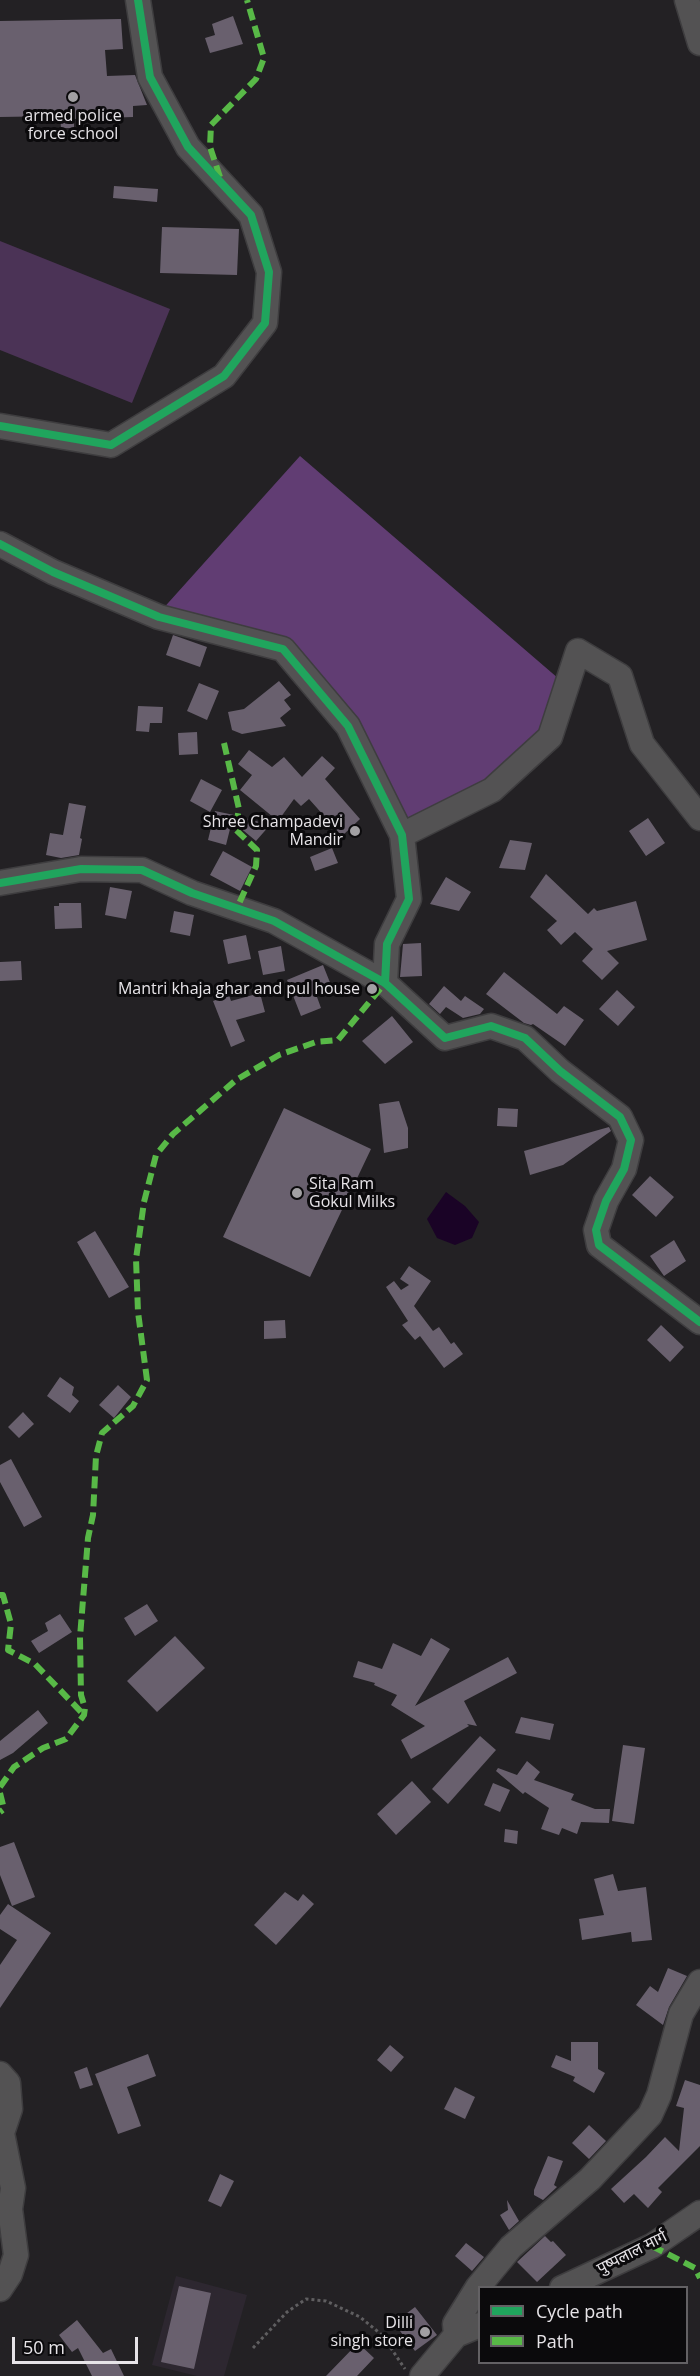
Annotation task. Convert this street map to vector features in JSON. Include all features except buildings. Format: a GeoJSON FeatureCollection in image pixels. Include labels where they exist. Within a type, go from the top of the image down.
{"type":"FeatureCollection","features":[{"type":"Feature","properties":{"kind":"street"},"geometry":{"type":"LineString","coordinates":[[0,426],[111,445],[224,376],[265,323],[269,272],[251,215],[188,147],[150,77],[138,0]]}},
{"type":"Feature","properties":{"kind":"street"},"geometry":{"type":"LineString","coordinates":[[687,0],[700,43]]}},
{"type":"Feature","properties":{"kind":"street"},"geometry":{"type":"LineString","coordinates":[[0,544],[53,572],[159,617],[283,649],[348,726],[402,835],[409,899],[387,944],[385,983]]}},
{"type":"Feature","properties":{"kind":"street"},"geometry":{"type":"LineString","coordinates":[[402,835],[492,790],[549,737],[578,651],[620,676],[642,744],[700,818]]}},
{"type":"Feature","properties":{"kind":"street"},"geometry":{"type":"LineString","coordinates":[[0,883],[81,868],[142,870],[192,893],[274,921],[385,983],[445,1038],[491,1026],[525,1038],[560,1071],[620,1117],[631,1140],[624,1169],[606,1201],[596,1230],[599,1245],[700,1322]]}},
{"type":"Feature","properties":{"kind":"street"},"geometry":{"type":"LineString","coordinates":[[479,2286],[511,2247],[590,2179],[650,2115],[659,2095],[681,2014],[700,1982]]}},
{"type":"Feature","properties":{"kind":"street"},"geometry":{"type":"LineString","coordinates":[[0,2074],[8,2083],[10,2109],[2,2133],[13,2188],[10,2209],[16,2255],[10,2274],[0,2289]]}},
{"type":"Feature","properties":{"kind":"street","name":"पुष्पलाल मार्ग"},"geometry":{"type":"LineString","coordinates":[[565,2286],[652,2246],[700,2213]]}},
{"type":"Feature","properties":{"kind":"street"},"geometry":{"type":"LineString","coordinates":[[456,2335],[455,2324],[478,2287]]}},
{"type":"Feature","properties":{"kind":"street"},"geometry":{"type":"LineString","coordinates":[[415,2373],[456,2335],[478,2326]]}},
{"type":"Feature","properties":{"kind":"path"},"geometry":{"type":"LineString","coordinates":[[253,2348],[287,2312],[306,2299],[326,2301],[360,2317],[382,2335],[415,2373]]}},
{"type":"Feature","properties":{"kind":"shaded area"},"geometry":{"type":"Polygon","coordinates":[[[0,241],[170,309],[132,403],[0,350],[0,241]]]}},
{"type":"Feature","properties":{"kind":"shaded area"},"geometry":{"type":"Polygon","coordinates":[[[300,456],[566,685],[543,734],[489,782],[402,835],[289,646],[160,612],[300,456]]]}},
{"type":"Feature","properties":{"kind":"shaded area"},"geometry":{"type":"Polygon","coordinates":[[[446,1192],[465,1206],[479,1222],[472,1238],[455,1245],[437,1238],[427,1219],[446,1192]]]}},
{"type":"Feature","properties":{"kind":"shaded area"},"geometry":{"type":"Polygon","coordinates":[[[176,2276],[247,2295],[224,2376],[197,2376],[152,2365],[176,2276]]]}},
{"type":"Feature","properties":{"kind":"marked path"},"geometry":{"type":"LineString","coordinates":[[220,177],[210,147],[211,125],[256,79],[264,58],[247,0]]}},
{"type":"Feature","properties":{"kind":"marked path"},"geometry":{"type":"LineString","coordinates":[[224,743],[239,809],[235,829],[257,850],[256,866],[237,908]]}},
{"type":"Feature","properties":{"kind":"marked path"},"geometry":{"type":"LineString","coordinates":[[0,1787],[14,1767],[43,1748],[66,1739],[84,1715],[85,1708],[81,1695],[80,1637],[88,1538],[93,1515],[96,1456],[102,1433],[133,1406],[147,1380],[138,1312],[136,1259],[144,1202],[156,1155],[173,1134],[236,1080],[279,1055],[316,1042],[338,1040],[385,983]]}},
{"type":"Feature","properties":{"kind":"marked path"},"geometry":{"type":"LineString","coordinates":[[0,1595],[3,1595],[11,1624],[8,1650],[35,1664],[84,1715]]}},
{"type":"Feature","properties":{"kind":"marked path"},"geometry":{"type":"LineString","coordinates":[[0,1793],[4,1809],[0,1812]]}},
{"type":"Feature","properties":{"kind":"marked path"},"geometry":{"type":"LineString","coordinates":[[652,2246],[695,2268],[700,2278]]}},
{"type":"Feature","properties":{"kind":"cycle path"},"geometry":{"type":"LineString","coordinates":[[0,426],[111,445],[224,376],[265,323],[269,272],[251,215],[188,147],[150,77],[138,0]]}},
{"type":"Feature","properties":{"kind":"cycle path"},"geometry":{"type":"LineString","coordinates":[[0,544],[53,572],[159,617],[283,649],[348,726],[402,835],[409,899],[387,944],[385,983]]}},
{"type":"Feature","properties":{"kind":"cycle path"},"geometry":{"type":"LineString","coordinates":[[0,883],[81,869],[142,870],[192,893],[274,921],[385,983],[445,1038],[491,1026],[525,1038],[560,1071],[620,1117],[631,1140],[624,1169],[606,1201],[596,1230],[599,1245],[700,1322]]}},
{"type":"Feature","properties":{"kind":"place","name":"armed police force school"},"geometry":{"type":"Point","coordinates":[73,97]}},
{"type":"Feature","properties":{"kind":"place","name":"Shree Champadevi Mandir"},"geometry":{"type":"Point","coordinates":[355,831]}},
{"type":"Feature","properties":{"kind":"place","name":"Mantri khaja ghar and pul house"},"geometry":{"type":"Point","coordinates":[372,989]}},
{"type":"Feature","properties":{"kind":"place","name":"Sita Ram Gokul Milks"},"geometry":{"type":"Point","coordinates":[297,1193]}},
{"type":"Feature","properties":{"kind":"place","name":"Dilli singh store"},"geometry":{"type":"Point","coordinates":[425,2332]}}]}
